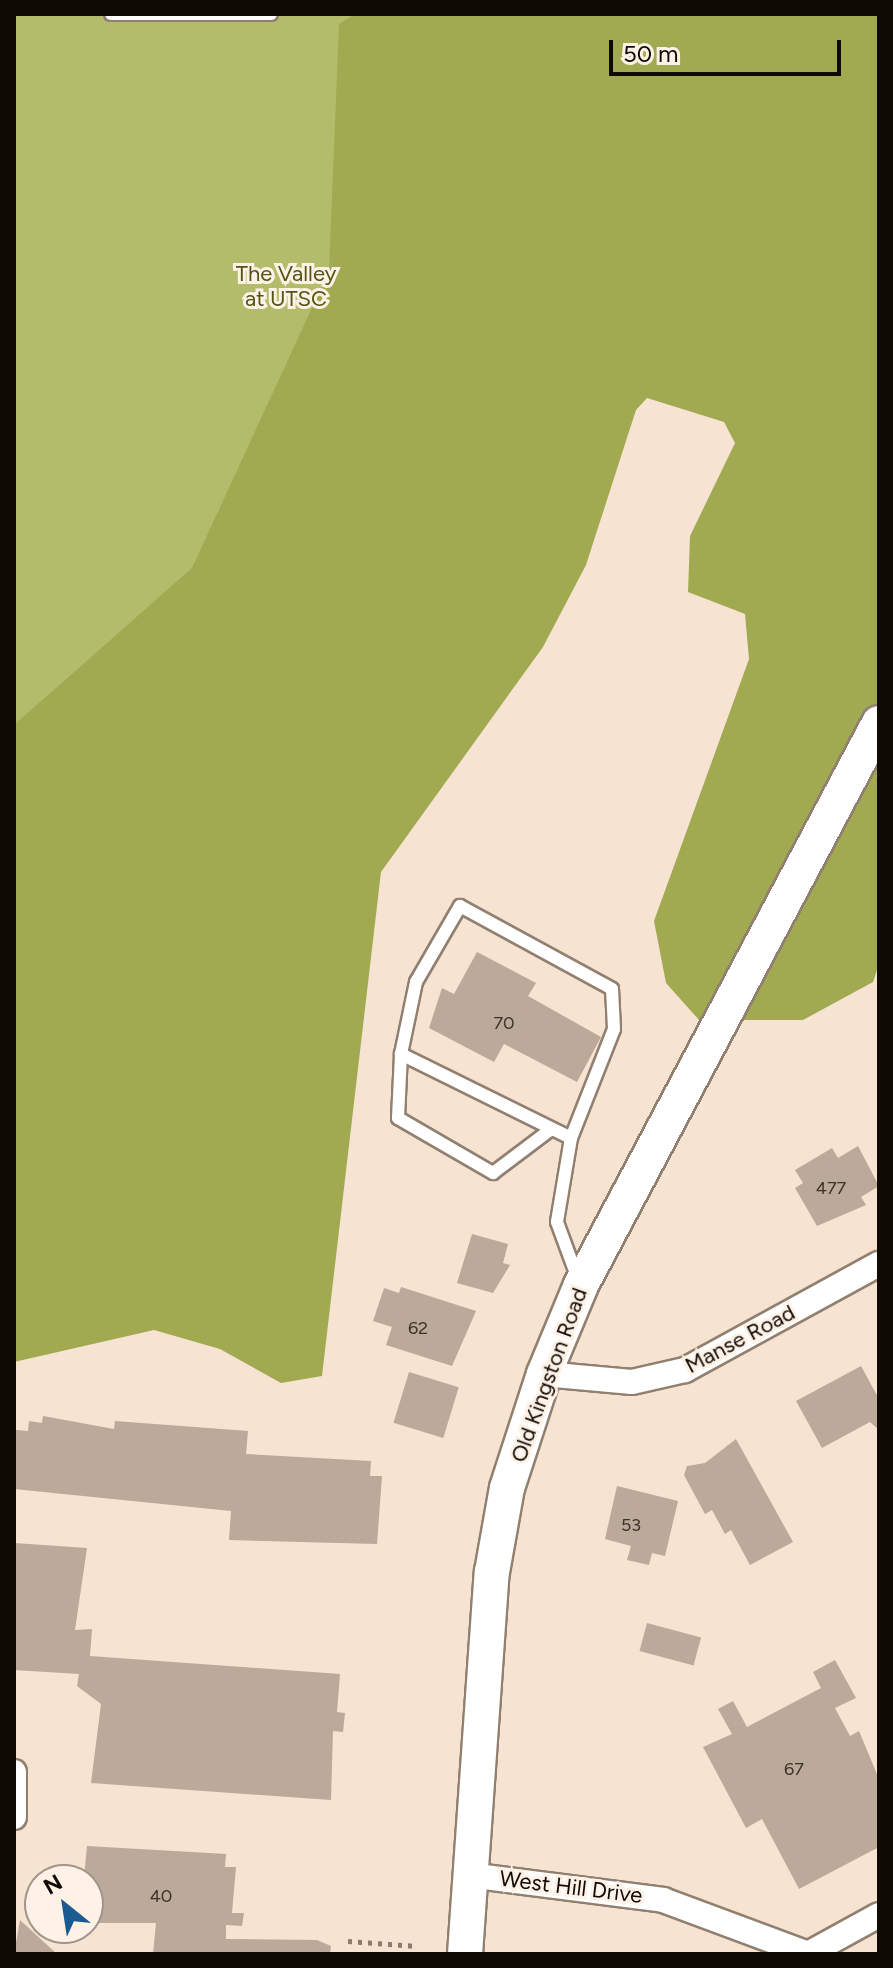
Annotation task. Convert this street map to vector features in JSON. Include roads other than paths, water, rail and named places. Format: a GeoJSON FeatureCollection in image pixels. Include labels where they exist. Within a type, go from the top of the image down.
{"type":"FeatureCollection","features":[{"type":"Feature","properties":{"kind":"street","name":"Old Kingston Road"},"geometry":{"type":"LineString","coordinates":[[465,1954],[492,1572],[507,1488],[544,1374],[581,1285],[879,723]]}},
{"type":"Feature","properties":{"kind":"street","name":"Manse Road"},"geometry":{"type":"LineString","coordinates":[[544,1374],[632,1382],[685,1370],[879,1264]]}},
{"type":"Feature","properties":{"kind":"street"},"geometry":{"type":"LineString","coordinates":[[14,1772],[14,1817]]}},
{"type":"Feature","properties":{"kind":"street","name":"West Hill Drive"},"geometry":{"type":"LineString","coordinates":[[469,1875],[663,1900],[808,1954]]}},
{"type":"Feature","properties":{"kind":"street"},"geometry":{"type":"LineString","coordinates":[[808,1954],[879,1915]]}},
{"type":"Feature","properties":{"kind":"lane"},"geometry":{"type":"LineString","coordinates":[[111,14],[271,14]]}},
{"type":"Feature","properties":{"kind":"lane"},"geometry":{"type":"LineString","coordinates":[[550,1130],[493,1173],[398,1118],[401,1054],[416,982],[460,906],[612,989],[614,1029],[571,1138],[557,1222],[581,1285]]}},
{"type":"Feature","properties":{"kind":"lane"},"geometry":{"type":"LineString","coordinates":[[401,1054],[571,1138]]}},
{"type":"Feature","properties":{"kind":"park label","name":"The Valley at UTSC"},"geometry":{"type":"Point","coordinates":[286,286]}}]}
